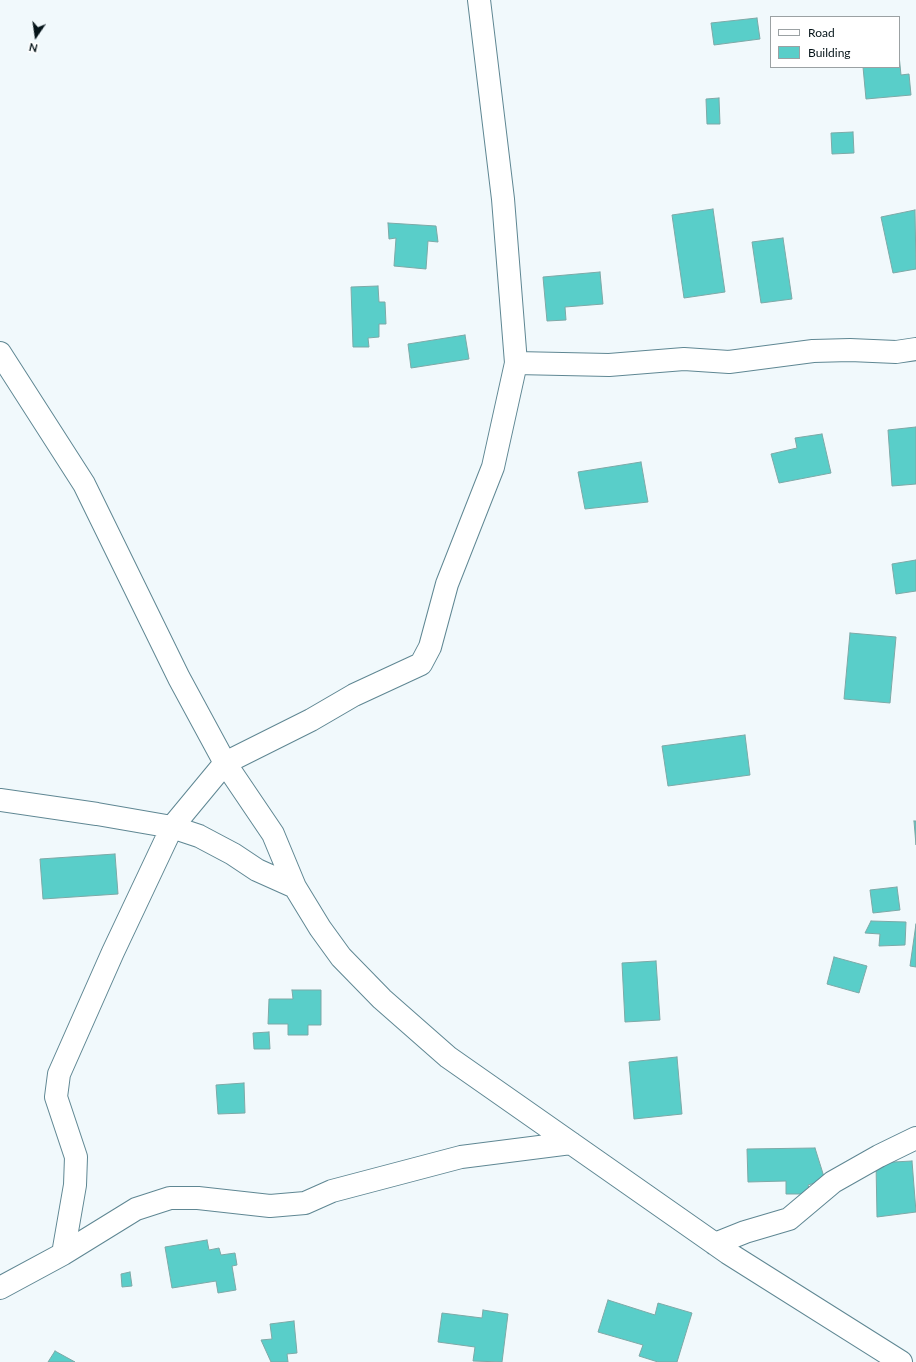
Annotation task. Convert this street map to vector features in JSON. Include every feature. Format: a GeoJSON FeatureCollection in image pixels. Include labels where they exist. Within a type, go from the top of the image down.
{"type":"FeatureCollection","features":[{"type":"Feature","properties":{"kind":"street"},"geometry":{"type":"LineString","coordinates":[[62,1254],[75,1185],[76,1157],[56,1097],[58,1074],[172,827],[225,763],[311,720],[354,695],[421,664],[430,647],[447,584],[493,467],[516,363],[503,199],[479,0]]}},
{"type":"Feature","properties":{"kind":"street"},"geometry":{"type":"LineString","coordinates":[[516,363],[622,365],[694,359],[730,362],[813,351],[850,350],[896,352],[916,349]]}},
{"type":"Feature","properties":{"kind":"street"},"geometry":{"type":"LineString","coordinates":[[0,353],[84,484],[179,678],[225,763],[273,834],[295,887],[320,928],[342,957],[382,999],[448,1057],[715,1244],[901,1362]]}},
{"type":"Feature","properties":{"kind":"street"},"geometry":{"type":"LineString","coordinates":[[0,800],[97,814],[172,827],[199,836],[233,854],[257,870],[295,887]]}},
{"type":"Feature","properties":{"kind":"street"},"geometry":{"type":"LineString","coordinates":[[715,1244],[745,1232],[789,1219],[833,1182],[879,1156],[916,1138]]}},
{"type":"Feature","properties":{"kind":"street"},"geometry":{"type":"LineString","coordinates":[[0,1288],[62,1254],[136,1210],[170,1198],[198,1198],[270,1206],[305,1203],[332,1191],[461,1157],[571,1143]]}},
{"type":"Feature","properties":{"kind":"building"},"geometry":{"type":"Polygon","coordinates":[[[757,18],[760,39],[714,45],[711,23],[757,18]]]}},
{"type":"Feature","properties":{"kind":"building"},"geometry":{"type":"Polygon","coordinates":[[[900,65],[901,75],[909,74],[911,95],[866,99],[863,68],[900,68],[900,65]]]}},
{"type":"Feature","properties":{"kind":"building"},"geometry":{"type":"Polygon","coordinates":[[[719,98],[720,124],[707,124],[706,99],[719,98]]]}},
{"type":"Feature","properties":{"kind":"building"},"geometry":{"type":"Polygon","coordinates":[[[853,132],[854,153],[832,154],[831,133],[853,132]]]}},
{"type":"Feature","properties":{"kind":"building"},"geometry":{"type":"Polygon","coordinates":[[[713,209],[725,292],[684,298],[672,215],[713,209]]]}},
{"type":"Feature","properties":{"kind":"building"},"geometry":{"type":"Polygon","coordinates":[[[915,210],[916,269],[893,273],[881,217],[915,210]]]}},
{"type":"Feature","properties":{"kind":"building"},"geometry":{"type":"Polygon","coordinates":[[[388,223],[436,226],[438,242],[428,241],[426,269],[394,266],[396,238],[389,239],[388,223]]]}},
{"type":"Feature","properties":{"kind":"building"},"geometry":{"type":"Polygon","coordinates":[[[783,238],[792,299],[761,303],[752,242],[783,238]]]}},
{"type":"Feature","properties":{"kind":"building"},"geometry":{"type":"Polygon","coordinates":[[[600,272],[603,304],[565,307],[566,320],[547,321],[543,277],[600,272]]]}},
{"type":"Feature","properties":{"kind":"building"},"geometry":{"type":"Polygon","coordinates":[[[378,286],[379,302],[385,302],[386,324],[379,324],[379,337],[368,338],[369,347],[353,347],[351,287],[378,286]]]}},
{"type":"Feature","properties":{"kind":"building"},"geometry":{"type":"Polygon","coordinates":[[[465,335],[469,359],[411,368],[408,344],[465,335]]]}},
{"type":"Feature","properties":{"kind":"building"},"geometry":{"type":"Polygon","coordinates":[[[916,427],[916,484],[892,486],[888,430],[916,427]]]}},
{"type":"Feature","properties":{"kind":"building"},"geometry":{"type":"Polygon","coordinates":[[[822,434],[831,473],[779,483],[771,454],[797,448],[795,438],[822,434]]]}},
{"type":"Feature","properties":{"kind":"building"},"geometry":{"type":"Polygon","coordinates":[[[641,462],[648,502],[585,509],[578,472],[641,462]]]}},
{"type":"Feature","properties":{"kind":"building"},"geometry":{"type":"Polygon","coordinates":[[[916,560],[916,591],[896,594],[892,564],[916,560]]]}},
{"type":"Feature","properties":{"kind":"building"},"geometry":{"type":"Polygon","coordinates":[[[850,633],[896,637],[890,703],[844,699],[850,633]]]}},
{"type":"Feature","properties":{"kind":"building"},"geometry":{"type":"Polygon","coordinates":[[[745,735],[750,775],[668,786],[662,746],[745,735]]]}},
{"type":"Feature","properties":{"kind":"building"},"geometry":{"type":"Polygon","coordinates":[[[914,821],[916,821],[916,845],[914,821]]]}},
{"type":"Feature","properties":{"kind":"building"},"geometry":{"type":"Polygon","coordinates":[[[115,854],[118,894],[43,899],[40,859],[115,854]]]}},
{"type":"Feature","properties":{"kind":"building"},"geometry":{"type":"Polygon","coordinates":[[[897,887],[900,910],[873,913],[870,890],[897,887]]]}},
{"type":"Feature","properties":{"kind":"building"},"geometry":{"type":"Polygon","coordinates":[[[871,921],[906,922],[905,945],[879,946],[880,934],[865,933],[871,921]]]}},
{"type":"Feature","properties":{"kind":"building"},"geometry":{"type":"Polygon","coordinates":[[[916,924],[916,967],[910,966],[916,924]]]}},
{"type":"Feature","properties":{"kind":"building"},"geometry":{"type":"Polygon","coordinates":[[[834,957],[867,966],[859,993],[827,984],[834,957]]]}},
{"type":"Feature","properties":{"kind":"building"},"geometry":{"type":"Polygon","coordinates":[[[656,961],[660,1020],[625,1022],[622,963],[656,961]]]}},
{"type":"Feature","properties":{"kind":"building"},"geometry":{"type":"Polygon","coordinates":[[[292,990],[321,990],[321,1025],[308,1025],[308,1035],[288,1035],[288,1024],[268,1024],[269,999],[293,999],[292,990]]]}},
{"type":"Feature","properties":{"kind":"building"},"geometry":{"type":"Polygon","coordinates":[[[269,1032],[270,1049],[254,1049],[253,1033],[269,1032]]]}},
{"type":"Feature","properties":{"kind":"building"},"geometry":{"type":"Polygon","coordinates":[[[677,1057],[682,1114],[634,1119],[629,1062],[677,1057]]]}},
{"type":"Feature","properties":{"kind":"building"},"geometry":{"type":"Polygon","coordinates":[[[244,1083],[245,1113],[218,1114],[216,1085],[244,1083]]]}},
{"type":"Feature","properties":{"kind":"building"},"geometry":{"type":"Polygon","coordinates":[[[815,1148],[825,1180],[808,1185],[811,1194],[786,1194],[786,1181],[748,1182],[747,1149],[815,1148]]]}},
{"type":"Feature","properties":{"kind":"building"},"geometry":{"type":"Polygon","coordinates":[[[912,1161],[916,1212],[877,1217],[876,1163],[912,1161]]]}},
{"type":"Feature","properties":{"kind":"building"},"geometry":{"type":"Polygon","coordinates":[[[207,1240],[209,1250],[219,1248],[221,1255],[235,1253],[237,1265],[232,1266],[236,1290],[218,1293],[216,1281],[172,1288],[165,1247],[207,1240]]]}},
{"type":"Feature","properties":{"kind":"building"},"geometry":{"type":"Polygon","coordinates":[[[130,1272],[132,1286],[122,1287],[121,1274],[130,1272]]]}},
{"type":"Feature","properties":{"kind":"building"},"geometry":{"type":"Polygon","coordinates":[[[608,1300],[655,1315],[658,1303],[692,1313],[677,1362],[658,1362],[639,1356],[643,1345],[598,1332],[608,1300]]]}},
{"type":"Feature","properties":{"kind":"building"},"geometry":{"type":"Polygon","coordinates":[[[483,1310],[508,1314],[502,1362],[473,1361],[475,1347],[438,1342],[442,1313],[482,1318],[483,1310]]]}},
{"type":"Feature","properties":{"kind":"building"},"geometry":{"type":"Polygon","coordinates":[[[294,1321],[297,1353],[287,1354],[288,1362],[271,1362],[261,1340],[272,1339],[270,1324],[294,1321]]]}},
{"type":"Feature","properties":{"kind":"building"},"geometry":{"type":"Polygon","coordinates":[[[55,1351],[75,1362],[48,1362],[55,1351]]]}}]}
